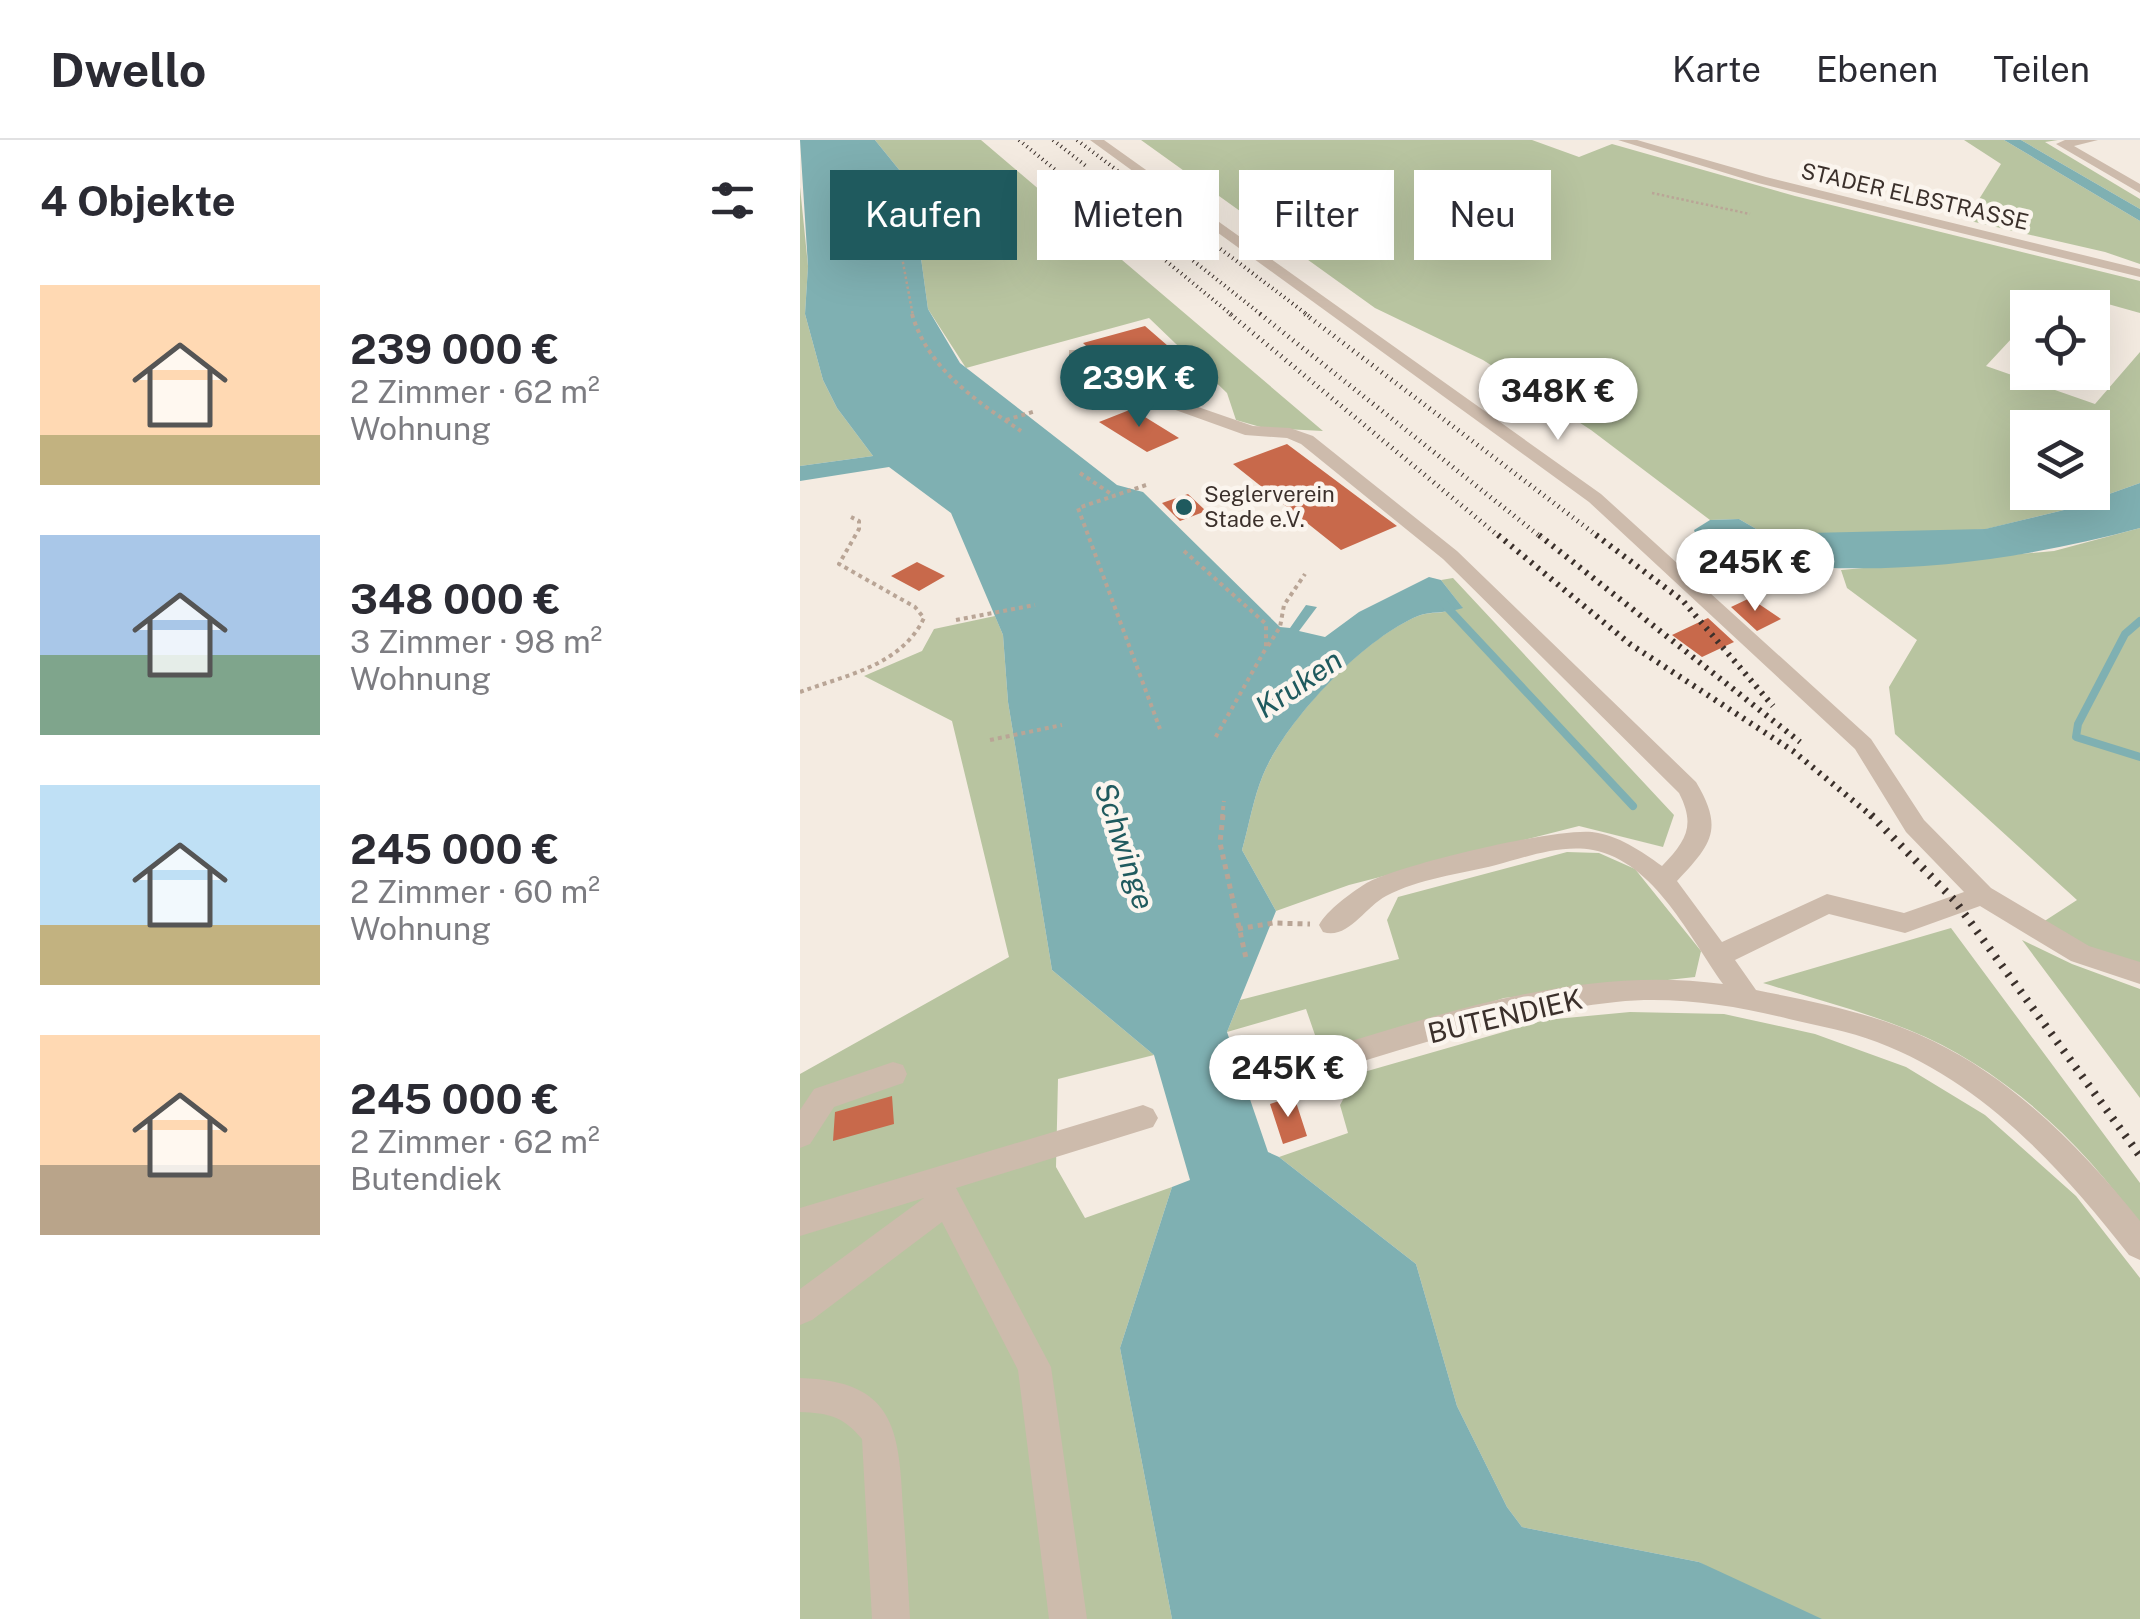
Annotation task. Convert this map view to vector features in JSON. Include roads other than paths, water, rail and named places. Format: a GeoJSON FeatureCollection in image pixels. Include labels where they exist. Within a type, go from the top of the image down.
{"type":"FeatureCollection","features":[{"type":"Feature","properties":{"kind":"street"},"geometry":{"type":"LineString","coordinates":[[1096,140],[1595,498],[1863,744],[1915,826],[1982,896],[2080,954],[2140,973]]}},
{"type":"Feature","properties":{"kind":"street","name":"STADER ELBSTRASSE"},"geometry":{"type":"LineString","coordinates":[[1624,140],[2140,273]]}},
{"type":"Feature","properties":{"kind":"street"},"geometry":{"type":"LineString","coordinates":[[1671,154],[1680,148],[1681,140]]}},
{"type":"Feature","properties":{"kind":"street"},"geometry":{"type":"LineString","coordinates":[[2092,140],[2062,144],[2140,189]]}},
{"type":"Feature","properties":{"kind":"street"},"geometry":{"type":"LineString","coordinates":[[1075,352],[1131,402],[1172,403],[1251,432],[1290,434],[1307,440],[1450,555],[1688,788],[1704,814],[1700,840],[1662,880]]}},
{"type":"Feature","properties":{"kind":"street"},"geometry":{"type":"LineString","coordinates":[[1332,925],[1374,890],[1392,884],[1557,841],[1594,841],[1627,853],[1662,880],[1746,996]]}},
{"type":"Feature","properties":{"kind":"street"},"geometry":{"type":"LineString","coordinates":[[1720,955],[1828,904],[1905,923],[1982,896]]}},
{"type":"Feature","properties":{"kind":"street","name":"BUTENDIEK"},"geometry":{"type":"LineString","coordinates":[[1270,1078],[1508,1010],[1620,991],[1746,996],[1887,1034],[1958,1070],[2034,1127],[2104,1198],[2140,1244]]}},
{"type":"Feature","properties":{"kind":"street"},"geometry":{"type":"LineString","coordinates":[[800,1135],[824,1098],[893,1074]]}},
{"type":"Feature","properties":{"kind":"street"},"geometry":{"type":"LineString","coordinates":[[800,1222],[941,1190],[1143,1118]]}},
{"type":"Feature","properties":{"kind":"street"},"geometry":{"type":"LineString","coordinates":[[800,1309],[941,1190]]}},
{"type":"Feature","properties":{"kind":"street"},"geometry":{"type":"LineString","coordinates":[[941,1190],[1034,1367],[1068,1619]]}},
{"type":"Feature","properties":{"kind":"street"},"geometry":{"type":"LineString","coordinates":[[800,1395],[833,1396],[861,1411],[878,1432],[891,1619]]}},
{"type":"Feature","properties":{"kind":"water"},"geometry":{"type":"Polygon","coordinates":[[[800,140],[875,140],[899,170],[830,170],[830,260],[921,260],[928,309],[960,363],[1117,485],[1143,492],[1280,627],[1290,628],[1306,605],[1317,607],[1299,631],[1325,637],[1359,612],[1429,577],[1441,580],[1463,608],[1418,616],[1396,627],[1351,662],[1289,730],[1260,784],[1242,850],[1276,911],[1227,1032],[1268,1152],[1416,1264],[1457,1406],[1507,1507],[1522,1527],[1699,1562],[1822,1619],[1172,1619],[1120,1348],[1172,1187],[1190,1180],[1154,1055],[1052,970],[1008,702],[1003,635],[951,513],[889,467],[800,481],[800,466],[873,456],[837,408],[823,380],[805,314],[808,266],[800,140]]]}},
{"type":"Feature","properties":{"kind":"water"},"geometry":{"type":"Polygon","coordinates":[[[2004,140],[2021,140],[2140,209],[2140,221],[2004,140]]]}},
{"type":"Feature","properties":{"kind":"water"},"geometry":{"type":"Polygon","coordinates":[[[2140,483],[2140,528],[2008,556],[1918,566],[1828,568],[1751,562],[1701,550],[1694,530],[1710,520],[1739,519],[1758,530],[1808,533],[1985,529],[2064,510],[2110,510],[2110,494],[2140,483]]]}},
{"type":"Feature","properties":{"kind":"waterway"},"geometry":{"type":"LineString","coordinates":[[1444,604],[1633,806]]}},
{"type":"Feature","properties":{"kind":"waterway"},"geometry":{"type":"LineString","coordinates":[[2140,621],[2125,634],[2078,724],[2076,737],[2140,757]]}},
{"type":"Feature","properties":{"kind":"railway"},"geometry":{"type":"LineString","coordinates":[[1019,140],[1233,316]]}},
{"type":"Feature","properties":{"kind":"railway"},"geometry":{"type":"LineString","coordinates":[[1053,140],[1086,166]]}},
{"type":"Feature","properties":{"kind":"railway"},"geometry":{"type":"LineString","coordinates":[[1077,140],[1309,316]]}},
{"type":"Feature","properties":{"kind":"railway"},"geometry":{"type":"LineString","coordinates":[[1192,260],[1263,316]]}},
{"type":"Feature","properties":{"kind":"railway"},"geometry":{"type":"LineString","coordinates":[[1230,314],[1501,538]]}},
{"type":"Feature","properties":{"kind":"railway"},"geometry":{"type":"LineString","coordinates":[[1260,314],[1542,538]]}},
{"type":"Feature","properties":{"kind":"railway"},"geometry":{"type":"LineString","coordinates":[[1305,314],[1600,538]]}},
{"type":"Feature","properties":{"kind":"railway"},"geometry":{"type":"LineString","coordinates":[[1498,535],[1630,644],[1793,751],[1874,818]]}},
{"type":"Feature","properties":{"kind":"railway"},"geometry":{"type":"LineString","coordinates":[[1539,535],[1800,742]]}},
{"type":"Feature","properties":{"kind":"railway"},"geometry":{"type":"LineString","coordinates":[[1596,535],[1683,601],[1773,706]]}},
{"type":"Feature","properties":{"kind":"railway"},"geometry":{"type":"LineString","coordinates":[[1874,818],[1955,901],[2140,1156]]}},
{"type":"Feature","properties":{"kind":"place","name":"Seglerverein Stade e.V."},"geometry":{"type":"Point","coordinates":[1184,507]}},
{"type":"Feature","properties":{"kind":"water label","name":"Kruken"},"geometry":{"type":"Point","coordinates":[1299,684]}},
{"type":"Feature","properties":{"kind":"water label","name":"Schwinge"},"geometry":{"type":"Point","coordinates":[1124,846]}}]}
